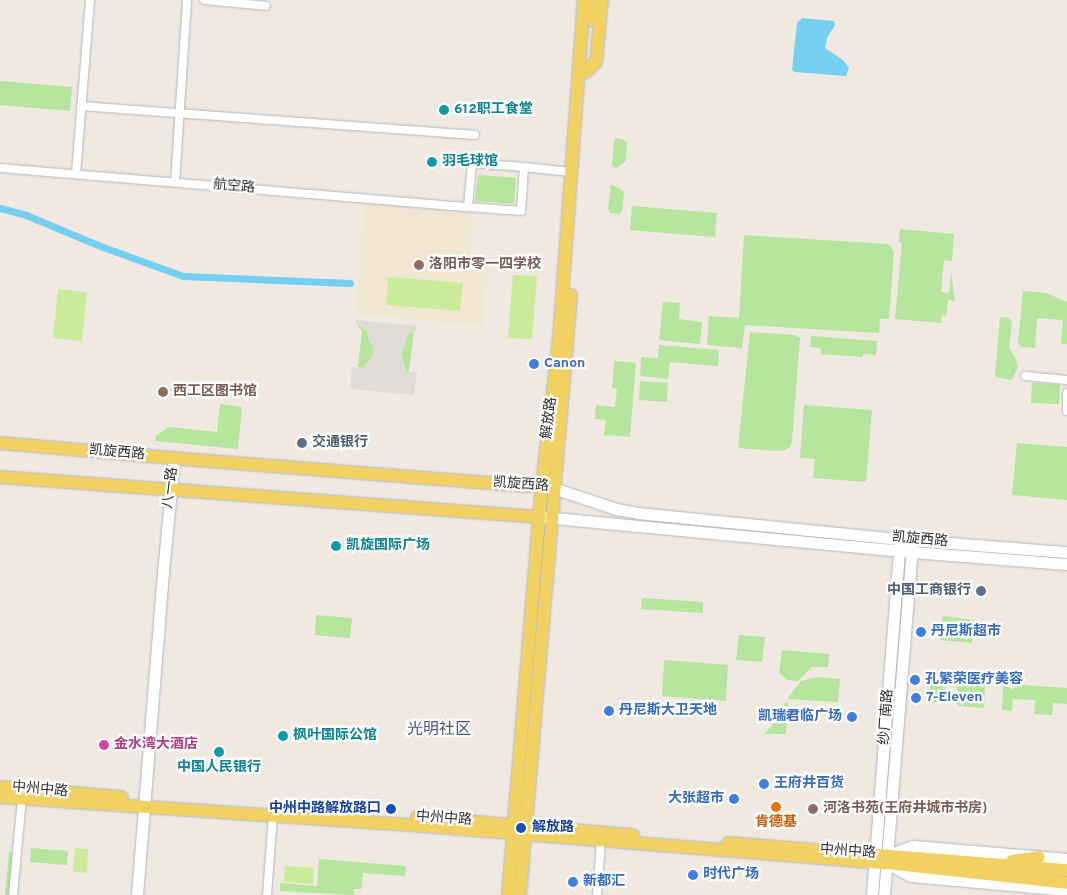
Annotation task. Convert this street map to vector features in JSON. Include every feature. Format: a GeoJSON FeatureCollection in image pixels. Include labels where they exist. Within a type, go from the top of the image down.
{"type":"FeatureCollection","features":[{"type":"Feature","properties":{"kind":"main road","name":"解放路"},"geometry":{"type":"LineString","coordinates":[[520,895],[520,830],[584,0]]}},
{"type":"Feature","properties":{"kind":"main road","name":"解放路"},"geometry":{"type":"LineString","coordinates":[[548,486],[568,340],[586,72],[593,0]]}},
{"type":"Feature","properties":{"kind":"main road"},"geometry":{"type":"LineString","coordinates":[[586,72],[596,62],[602,0]]}},
{"type":"Feature","properties":{"kind":"main road","name":"凯旋西路"},"geometry":{"type":"LineString","coordinates":[[0,443],[548,486],[616,509],[638,513],[1067,564]]}},
{"type":"Feature","properties":{"kind":"main road","name":"八一路"},"geometry":{"type":"LineString","coordinates":[[142,895],[147,803],[174,458]]}},
{"type":"Feature","properties":{"kind":"main road","name":"凯旋西路"},"geometry":{"type":"LineString","coordinates":[[0,477],[906,545],[1067,552]]}},
{"type":"Feature","properties":{"kind":"main road","name":"纱厂南路"},"geometry":{"type":"LineString","coordinates":[[884,895],[882,859],[906,545]]}},
{"type":"Feature","properties":{"kind":"main road","name":"中州中路"},"geometry":{"type":"LineString","coordinates":[[0,787],[273,816],[638,836],[882,859],[1067,883]]}},
{"type":"Feature","properties":{"kind":"main road","name":"中州中路"},"geometry":{"type":"LineString","coordinates":[[0,797],[147,803],[520,830],[601,842],[1067,870]]}},
{"type":"Feature","properties":{"kind":"main road","name":"八一路"},"geometry":{"type":"LineString","coordinates":[[137,895],[147,803]]}},
{"type":"Feature","properties":{"kind":"main road","name":"解放路"},"geometry":{"type":"LineString","coordinates":[[508,895],[520,830]]}},
{"type":"Feature","properties":{"kind":"main road","name":"中州中路"},"geometry":{"type":"LineString","coordinates":[[882,859],[913,846],[1067,859]]}},
{"type":"Feature","properties":{"kind":"main road"},"geometry":{"type":"LineString","coordinates":[[992,864],[1039,857]]}},
{"type":"Feature","properties":{"kind":"main road","name":"纱厂南路"},"geometry":{"type":"LineString","coordinates":[[872,895],[882,859]]}},
{"type":"Feature","properties":{"kind":"main road","name":"中州中路"},"geometry":{"type":"LineString","coordinates":[[882,859],[911,876],[1067,890]]}},
{"type":"Feature","properties":{"kind":"street"},"geometry":{"type":"LineString","coordinates":[[76,174],[90,0]]}},
{"type":"Feature","properties":{"kind":"street"},"geometry":{"type":"LineString","coordinates":[[175,182],[188,0]]}},
{"type":"Feature","properties":{"kind":"street"},"geometry":{"type":"LineString","coordinates":[[204,0],[266,6]]}},
{"type":"Feature","properties":{"kind":"street"},"geometry":{"type":"LineString","coordinates":[[81,106],[475,135]]}},
{"type":"Feature","properties":{"kind":"street"},"geometry":{"type":"LineString","coordinates":[[468,207],[472,163],[571,172]]}},
{"type":"Feature","properties":{"kind":"street","name":"航空路"},"geometry":{"type":"LineString","coordinates":[[0,168],[521,211],[524,167]]}},
{"type":"Feature","properties":{"kind":"street"},"geometry":{"type":"LineString","coordinates":[[1025,376],[1067,380]]}},
{"type":"Feature","properties":{"kind":"street"},"geometry":{"type":"LineString","coordinates":[[1067,393],[1067,411]]}},
{"type":"Feature","properties":{"kind":"street"},"geometry":{"type":"LineString","coordinates":[[13,895],[22,798]]}},
{"type":"Feature","properties":{"kind":"street"},"geometry":{"type":"LineString","coordinates":[[268,895],[273,816]]}},
{"type":"Feature","properties":{"kind":"street"},"geometry":{"type":"LineString","coordinates":[[597,895],[601,842]]}},
{"type":"Feature","properties":{"kind":"shaded area","name":"洛阳市零一四学校"},"geometry":{"type":"Polygon","coordinates":[[[365,202],[474,213],[470,264],[488,266],[483,326],[355,314],[365,202]]]}},
{"type":"Feature","properties":{"kind":"shaded area"},"geometry":{"type":"Polygon","coordinates":[[[357,320],[417,326],[417,329],[408,334],[401,353],[406,371],[417,372],[414,395],[350,389],[352,367],[365,368],[374,353],[367,331],[356,323],[357,320]]]}},
{"type":"Feature","properties":{"kind":"green space"},"geometry":{"type":"Polygon","coordinates":[[[0,81],[72,87],[70,111],[0,105],[0,81]]]}},
{"type":"Feature","properties":{"kind":"green space"},"geometry":{"type":"Polygon","coordinates":[[[617,138],[627,143],[626,161],[616,168],[612,165],[614,141],[617,138]]]}},
{"type":"Feature","properties":{"kind":"green space"},"geometry":{"type":"Polygon","coordinates":[[[478,175],[516,178],[514,204],[475,201],[478,175]]]}},
{"type":"Feature","properties":{"kind":"green space"},"geometry":{"type":"Polygon","coordinates":[[[611,184],[624,191],[622,211],[618,214],[610,213],[608,209],[611,184]]]}},
{"type":"Feature","properties":{"kind":"green space"},"geometry":{"type":"Polygon","coordinates":[[[632,206],[717,213],[715,237],[630,230],[632,206]]]}},
{"type":"Feature","properties":{"kind":"green space"},"geometry":{"type":"Polygon","coordinates":[[[900,229],[954,234],[952,261],[944,260],[941,292],[949,293],[951,273],[955,301],[948,300],[946,316],[942,315],[941,323],[895,319],[902,243],[899,242],[900,229]]]}},
{"type":"Feature","properties":{"kind":"green space"},"geometry":{"type":"Polygon","coordinates":[[[744,235],[888,244],[894,251],[889,319],[880,319],[879,333],[745,325],[742,348],[707,345],[709,316],[739,318],[744,235]]]}},
{"type":"Feature","properties":{"kind":"green space"},"geometry":{"type":"Polygon","coordinates":[[[513,275],[537,276],[532,339],[508,338],[513,275]]]}},
{"type":"Feature","properties":{"kind":"green space"},"geometry":{"type":"Polygon","coordinates":[[[388,277],[463,283],[460,311],[386,305],[388,277]]]}},
{"type":"Feature","properties":{"kind":"green space"},"geometry":{"type":"Polygon","coordinates":[[[58,289],[87,292],[82,341],[53,338],[58,289]]]}},
{"type":"Feature","properties":{"kind":"green space"},"geometry":{"type":"Polygon","coordinates":[[[1023,291],[1046,293],[1067,302],[1067,344],[1061,344],[1063,320],[1037,318],[1035,348],[1021,347],[1018,342],[1023,291]]]}},
{"type":"Feature","properties":{"kind":"green space"},"geometry":{"type":"Polygon","coordinates":[[[663,302],[680,303],[679,319],[702,322],[700,344],[659,340],[663,302]]]}},
{"type":"Feature","properties":{"kind":"green space"},"geometry":{"type":"Polygon","coordinates":[[[1000,317],[1009,318],[1012,322],[1009,347],[1018,367],[1012,380],[995,377],[1000,317]]]}},
{"type":"Feature","properties":{"kind":"green space"},"geometry":{"type":"Polygon","coordinates":[[[356,323],[367,331],[369,341],[373,345],[374,353],[364,368],[358,367],[362,331],[356,323]]]}},
{"type":"Feature","properties":{"kind":"green space"},"geometry":{"type":"Polygon","coordinates":[[[414,331],[409,371],[406,371],[401,353],[408,334],[414,331]]]}},
{"type":"Feature","properties":{"kind":"green space"},"geometry":{"type":"Polygon","coordinates":[[[750,332],[795,335],[800,338],[792,442],[790,447],[785,450],[738,448],[750,332]]]}},
{"type":"Feature","properties":{"kind":"green space"},"geometry":{"type":"Polygon","coordinates":[[[811,336],[877,341],[876,355],[863,354],[863,357],[821,354],[821,348],[810,347],[811,336]]]}},
{"type":"Feature","properties":{"kind":"green space"},"geometry":{"type":"Polygon","coordinates":[[[659,345],[719,350],[718,366],[670,362],[668,379],[640,376],[641,357],[658,358],[659,345]]]}},
{"type":"Feature","properties":{"kind":"green space"},"geometry":{"type":"Polygon","coordinates":[[[614,361],[636,363],[630,437],[604,435],[606,420],[595,419],[596,405],[615,407],[617,389],[612,388],[614,361]]]}},
{"type":"Feature","properties":{"kind":"green space"},"geometry":{"type":"Polygon","coordinates":[[[640,381],[668,383],[667,402],[639,400],[640,381]]]}},
{"type":"Feature","properties":{"kind":"green space"},"geometry":{"type":"Polygon","coordinates":[[[1032,383],[1060,384],[1059,404],[1031,403],[1032,383]]]}},
{"type":"Feature","properties":{"kind":"green space"},"geometry":{"type":"Polygon","coordinates":[[[220,404],[242,407],[238,449],[155,441],[156,436],[169,427],[217,432],[220,404]]]}},
{"type":"Feature","properties":{"kind":"green space"},"geometry":{"type":"Polygon","coordinates":[[[804,405],[872,410],[866,482],[813,478],[815,459],[800,458],[804,405]]]}},
{"type":"Feature","properties":{"kind":"green space"},"geometry":{"type":"Polygon","coordinates":[[[1017,443],[1067,447],[1067,500],[1012,495],[1017,443]]]}},
{"type":"Feature","properties":{"kind":"green space"},"geometry":{"type":"Polygon","coordinates":[[[642,598],[703,602],[703,613],[641,609],[642,598]]]}},
{"type":"Feature","properties":{"kind":"green space"},"geometry":{"type":"Polygon","coordinates":[[[316,615],[352,618],[350,638],[315,635],[316,615]]]}},
{"type":"Feature","properties":{"kind":"green space"},"geometry":{"type":"Polygon","coordinates":[[[943,616],[974,620],[972,643],[940,640],[943,616]]]}},
{"type":"Feature","properties":{"kind":"green space"},"geometry":{"type":"Polygon","coordinates":[[[739,635],[765,637],[762,662],[736,660],[739,635]]]}},
{"type":"Feature","properties":{"kind":"green space"},"geometry":{"type":"Polygon","coordinates":[[[782,650],[829,654],[828,667],[812,667],[798,681],[787,680],[779,672],[782,650]]]}},
{"type":"Feature","properties":{"kind":"green space"},"geometry":{"type":"Polygon","coordinates":[[[664,660],[728,665],[726,701],[662,696],[664,660]]]}},
{"type":"Feature","properties":{"kind":"green space"},"geometry":{"type":"Polygon","coordinates":[[[818,677],[840,679],[838,702],[787,699],[801,681],[818,677]]]}},
{"type":"Feature","properties":{"kind":"green space"},"geometry":{"type":"Polygon","coordinates":[[[932,678],[945,683],[945,697],[939,702],[933,703],[928,697],[932,678]]]}},
{"type":"Feature","properties":{"kind":"green space"},"geometry":{"type":"Polygon","coordinates":[[[959,680],[985,683],[984,708],[958,706],[954,698],[959,693],[955,685],[959,680]]]}},
{"type":"Feature","properties":{"kind":"green space"},"geometry":{"type":"Polygon","coordinates":[[[1003,685],[1012,689],[1021,685],[1067,688],[1067,704],[1053,703],[1052,715],[1034,714],[1035,700],[1013,699],[1012,711],[1002,710],[1003,685]]]}},
{"type":"Feature","properties":{"kind":"green space"},"geometry":{"type":"Polygon","coordinates":[[[788,702],[786,734],[764,734],[777,720],[785,703],[788,702]]]}},
{"type":"Feature","properties":{"kind":"green space"},"geometry":{"type":"Polygon","coordinates":[[[31,848],[68,851],[67,865],[30,862],[31,848]]]}},
{"type":"Feature","properties":{"kind":"green space"},"geometry":{"type":"Polygon","coordinates":[[[75,848],[88,849],[87,873],[73,872],[75,848]]]}},
{"type":"Feature","properties":{"kind":"green space"},"geometry":{"type":"Polygon","coordinates":[[[9,852],[13,852],[10,895],[5,895],[9,852]]]}},
{"type":"Feature","properties":{"kind":"green space"},"geometry":{"type":"Polygon","coordinates":[[[319,859],[406,866],[405,876],[363,873],[362,889],[354,889],[354,895],[280,891],[280,883],[317,886],[319,859]]]}},
{"type":"Feature","properties":{"kind":"green space"},"geometry":{"type":"Polygon","coordinates":[[[285,866],[314,868],[313,884],[284,882],[285,866]]]}},
{"type":"Feature","properties":{"kind":"water"},"geometry":{"type":"Polygon","coordinates":[[[802,18],[834,21],[835,25],[827,38],[825,48],[843,60],[849,68],[846,76],[795,72],[792,70],[797,23],[802,18]]]}},
{"type":"Feature","properties":{"kind":"waterway"},"geometry":{"type":"LineString","coordinates":[[0,208],[26,215],[103,247],[183,276],[350,283]]}},
{"type":"Feature","properties":{"kind":"place","name":"612职工食堂"},"geometry":{"type":"Point","coordinates":[444,110]}},
{"type":"Feature","properties":{"kind":"place","name":"羽毛球馆"},"geometry":{"type":"Point","coordinates":[432,162]}},
{"type":"Feature","properties":{"kind":"place","name":"洛阳市零一四学校"},"geometry":{"type":"Point","coordinates":[419,265]}},
{"type":"Feature","properties":{"kind":"place","name":"Canon"},"geometry":{"type":"Point","coordinates":[534,364]}},
{"type":"Feature","properties":{"kind":"place","name":"西工区图书馆"},"geometry":{"type":"Point","coordinates":[163,392]}},
{"type":"Feature","properties":{"kind":"place","name":"交通银行"},"geometry":{"type":"Point","coordinates":[302,443]}},
{"type":"Feature","properties":{"kind":"place","name":"凯旋国际广场"},"geometry":{"type":"Point","coordinates":[336,546]}},
{"type":"Feature","properties":{"kind":"place","name":"中国工商银行"},"geometry":{"type":"Point","coordinates":[981,591]}},
{"type":"Feature","properties":{"kind":"place","name":"丹尼斯超市"},"geometry":{"type":"Point","coordinates":[921,632]}},
{"type":"Feature","properties":{"kind":"place","name":"孔繁荣医疗美容"},"geometry":{"type":"Point","coordinates":[915,680]}},
{"type":"Feature","properties":{"kind":"place","name":"7-Eleven"},"geometry":{"type":"Point","coordinates":[916,698]}},
{"type":"Feature","properties":{"kind":"place","name":"丹尼斯大卫天地"},"geometry":{"type":"Point","coordinates":[609,711]}},
{"type":"Feature","properties":{"kind":"place","name":"凯瑞·君临广场"},"geometry":{"type":"Point","coordinates":[852,717]}},
{"type":"Feature","properties":{"kind":"place","name":"枫叶国际公馆"},"geometry":{"type":"Point","coordinates":[283,736]}},
{"type":"Feature","properties":{"kind":"place","name":"金水湾大酒店"},"geometry":{"type":"Point","coordinates":[104,745]}},
{"type":"Feature","properties":{"kind":"place","name":"中国人民银行"},"geometry":{"type":"Point","coordinates":[219,752]}},
{"type":"Feature","properties":{"kind":"place","name":"王府井百货"},"geometry":{"type":"Point","coordinates":[764,784]}},
{"type":"Feature","properties":{"kind":"place","name":"大张超市"},"geometry":{"type":"Point","coordinates":[734,799]}},
{"type":"Feature","properties":{"kind":"place","name":"肯德基"},"geometry":{"type":"Point","coordinates":[776,807]}},
{"type":"Feature","properties":{"kind":"place","name":"中州中路解放路口"},"geometry":{"type":"Point","coordinates":[391,809]}},
{"type":"Feature","properties":{"kind":"place","name":"河洛书苑(王府井城市书房)"},"geometry":{"type":"Point","coordinates":[813,809]}},
{"type":"Feature","properties":{"kind":"place","name":"解放路"},"geometry":{"type":"Point","coordinates":[521,828]}},
{"type":"Feature","properties":{"kind":"place","name":"时代广场"},"geometry":{"type":"Point","coordinates":[693,875]}},
{"type":"Feature","properties":{"kind":"place","name":"新都汇"},"geometry":{"type":"Point","coordinates":[573,882]}},
{"type":"Feature","properties":{"kind":"district","name":"光明社区"},"geometry":{"type":"Point","coordinates":[439,730]}}]}
